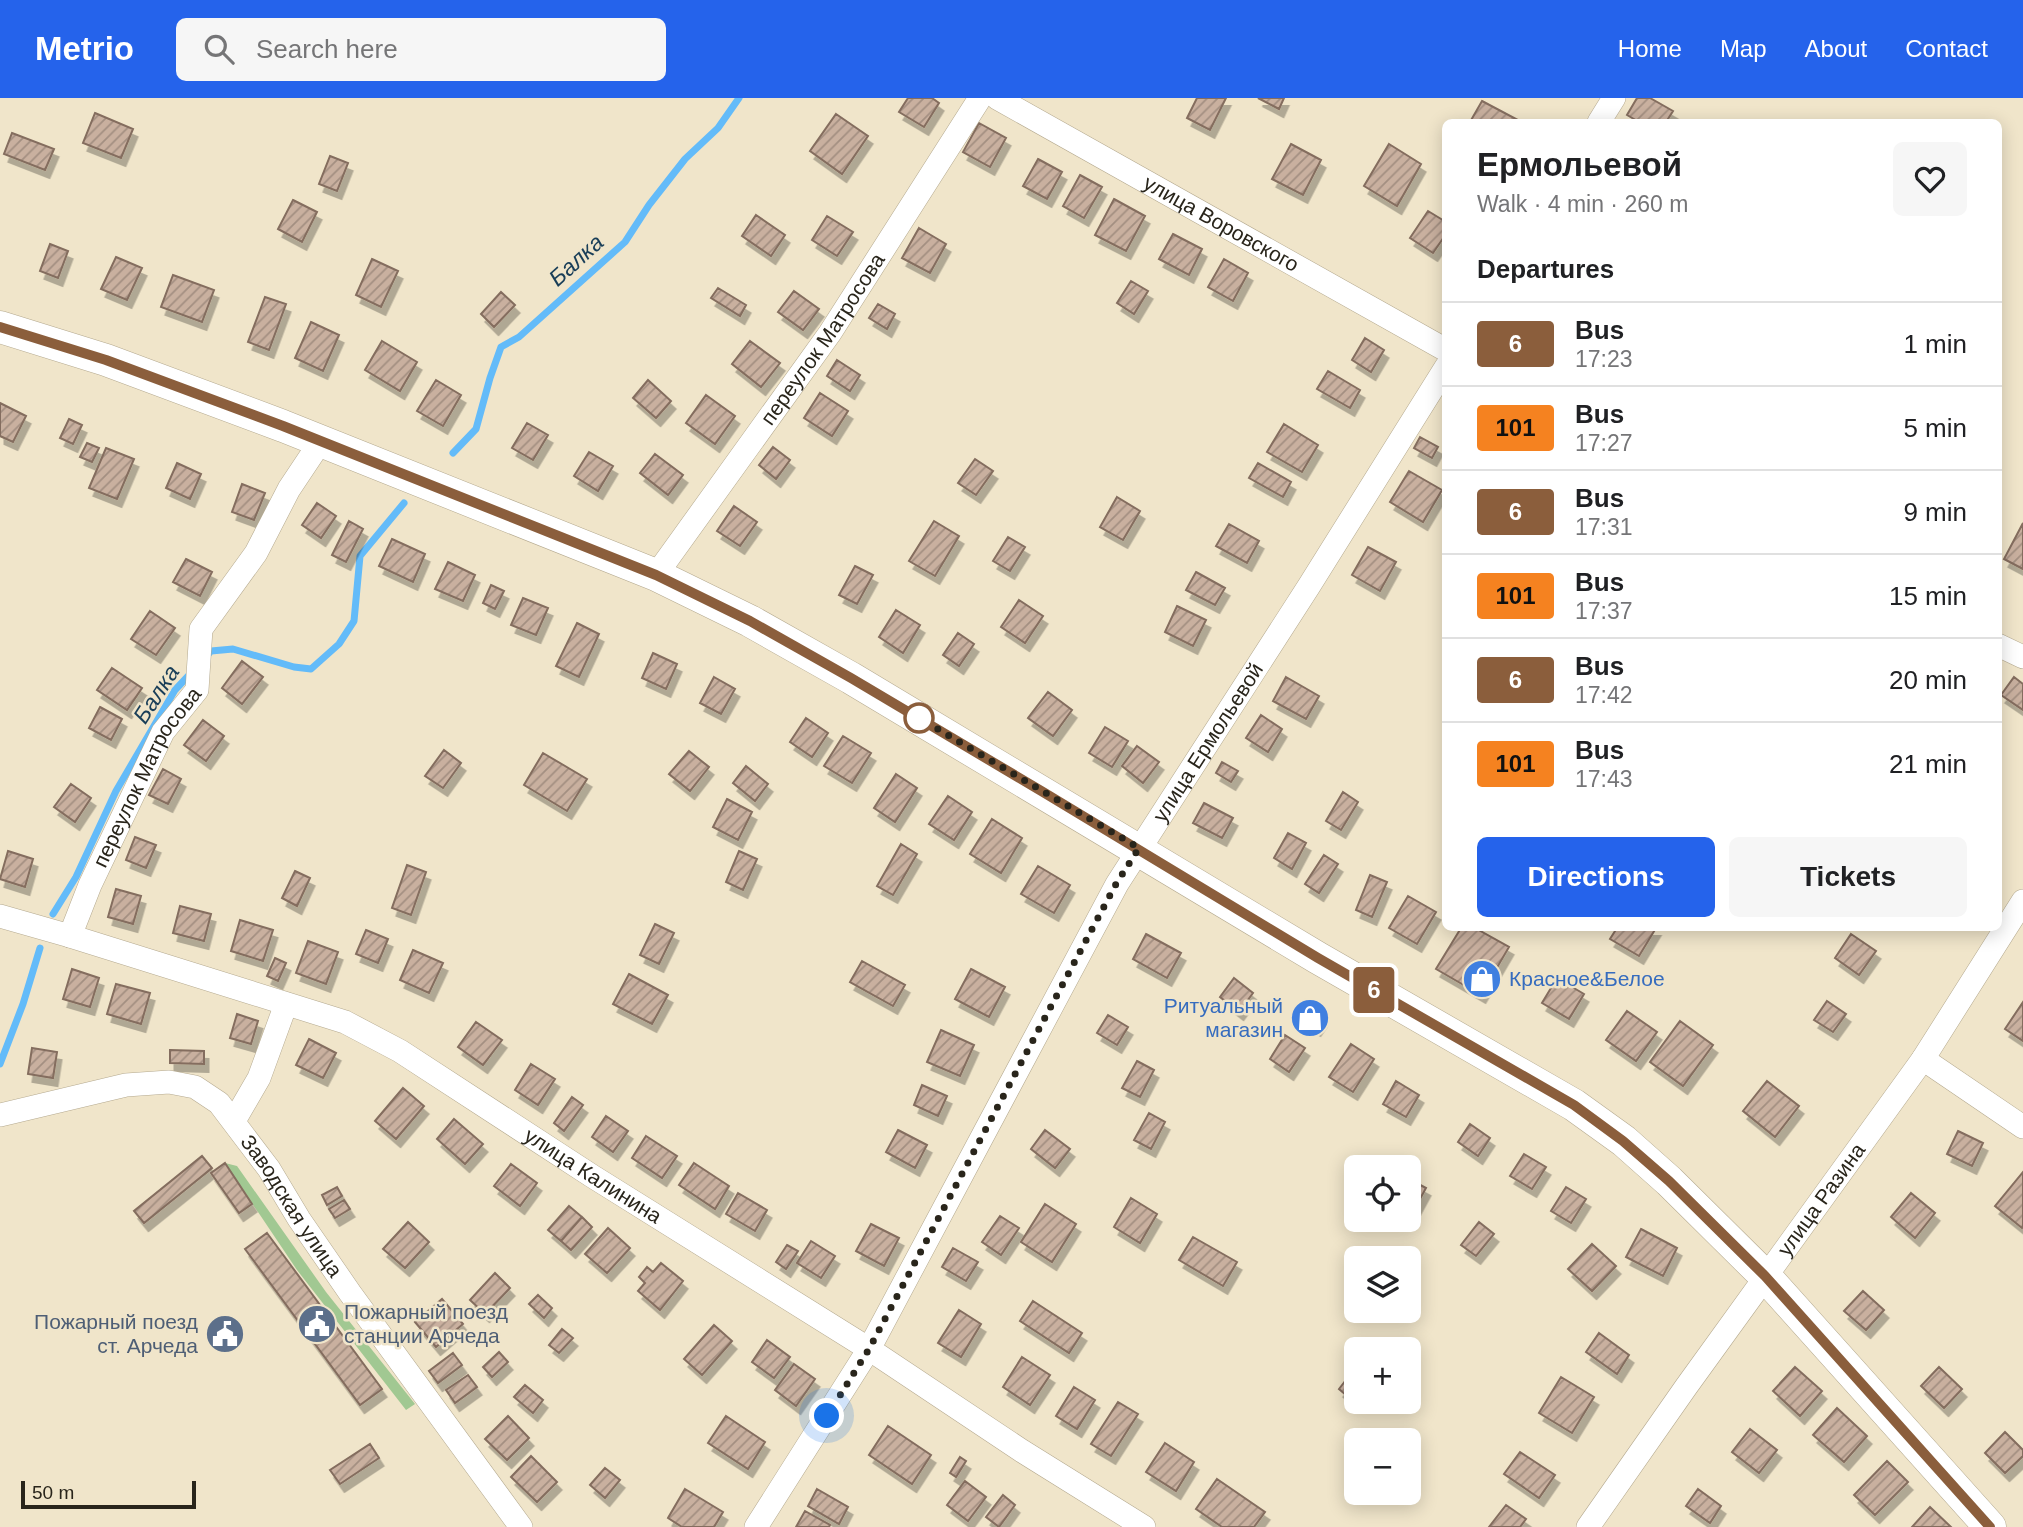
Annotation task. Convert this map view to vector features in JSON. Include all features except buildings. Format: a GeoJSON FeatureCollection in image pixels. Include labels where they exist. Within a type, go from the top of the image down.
{"type":"FeatureCollection","features":[{"type":"Feature","properties":{"kind":"street","name":"переулок Матросова"},"geometry":{"type":"LineString","coordinates":[[656,575],[830,333],[980,98]]}},
{"type":"Feature","properties":{"kind":"street","name":"улица Воровского"},"geometry":{"type":"LineString","coordinates":[[997,98],[1442,348]]}},
{"type":"Feature","properties":{"kind":"street"},"geometry":{"type":"LineString","coordinates":[[1601,119],[1614,98]]}},
{"type":"Feature","properties":{"kind":"street"},"geometry":{"type":"LineString","coordinates":[[0,327],[106,360],[321,442],[656,575],[750,621],[1139,848],[1318,958],[1574,1105],[1623,1141],[1669,1181],[1765,1276],[1990,1527]]}},
{"type":"Feature","properties":{"kind":"street","name":"улица Ермольевой"},"geometry":{"type":"LineString","coordinates":[[756,1527],[869,1349],[1116,884],[1310,586],[1442,374]]}},
{"type":"Feature","properties":{"kind":"street","name":"переулок Матросова"},"geometry":{"type":"LineString","coordinates":[[70,936],[90,885],[163,732],[197,690],[201,629],[256,553],[289,489],[321,442]]}},
{"type":"Feature","properties":{"kind":"street"},"geometry":{"type":"LineString","coordinates":[[2002,647],[2023,657]]}},
{"type":"Feature","properties":{"kind":"street","name":"улица Разина"},"geometry":{"type":"LineString","coordinates":[[1588,1527],[1765,1276],[1923,1059],[2023,901]]}},
{"type":"Feature","properties":{"kind":"street","name":"улица Калинина"},"geometry":{"type":"LineString","coordinates":[[0,916],[345,1022],[400,1051],[1144,1527]]}},
{"type":"Feature","properties":{"kind":"street"},"geometry":{"type":"LineString","coordinates":[[234,1121],[259,1078],[286,1004]]}},
{"type":"Feature","properties":{"kind":"street"},"geometry":{"type":"LineString","coordinates":[[1923,1059],[2023,1127]]}},
{"type":"Feature","properties":{"kind":"street","name":"Заводская улица"},"geometry":{"type":"LineString","coordinates":[[0,1115],[127,1085],[169,1082],[195,1087],[219,1103],[269,1169],[299,1219],[350,1293],[521,1527]]}},
{"type":"Feature","properties":{"kind":"green space"},"geometry":{"type":"Polygon","coordinates":[[[225,1163],[237,1166],[326,1292],[415,1404],[406,1410],[297,1270],[225,1163]]]}},
{"type":"Feature","properties":{"kind":"waterway","name":"Балка"},"geometry":{"type":"LineString","coordinates":[[453,453],[476,429],[501,347],[519,337],[625,242],[649,205],[685,159],[718,128],[739,98]]}},
{"type":"Feature","properties":{"kind":"waterway","name":"Балка"},"geometry":{"type":"LineString","coordinates":[[205,658],[211,651],[233,649],[294,667],[311,669],[339,644],[354,621],[360,556],[404,503]]}},
{"type":"Feature","properties":{"kind":"waterway","name":"Балка"},"geometry":{"type":"LineString","coordinates":[[53,914],[76,877],[116,791],[175,690],[192,672]]}},
{"type":"Feature","properties":{"kind":"waterway","name":"Балка"},"geometry":{"type":"LineString","coordinates":[[0,1064],[23,1004],[40,948]]}},
{"type":"Feature","properties":{"kind":"bus line","name":"6"},"geometry":{"type":"LineString","coordinates":[[0,327],[106,360],[283,426],[656,575],[750,621],[1139,848],[1318,958],[1574,1105],[1623,1141],[1669,1181],[1765,1276],[1990,1527]]}},
{"type":"Feature","properties":{"kind":"place","name":"Красное&Белое"},"geometry":{"type":"Point","coordinates":[1482,979]}},
{"type":"Feature","properties":{"kind":"place","name":"Ритуальный магазин"},"geometry":{"type":"Point","coordinates":[1310,1018]}},
{"type":"Feature","properties":{"kind":"place","name":"Пожарный поезд станции Арчеда"},"geometry":{"type":"Point","coordinates":[317,1324]}},
{"type":"Feature","properties":{"kind":"place","name":"Пожарный поезд ст. Арчеда"},"geometry":{"type":"Point","coordinates":[225,1334]}},
{"type":"Feature","properties":{"kind":"route"},"geometry":{"type":"LineString","coordinates":[[827,1416],[869,1349],[1116,884],[1139,848],[919,718]]}}]}
